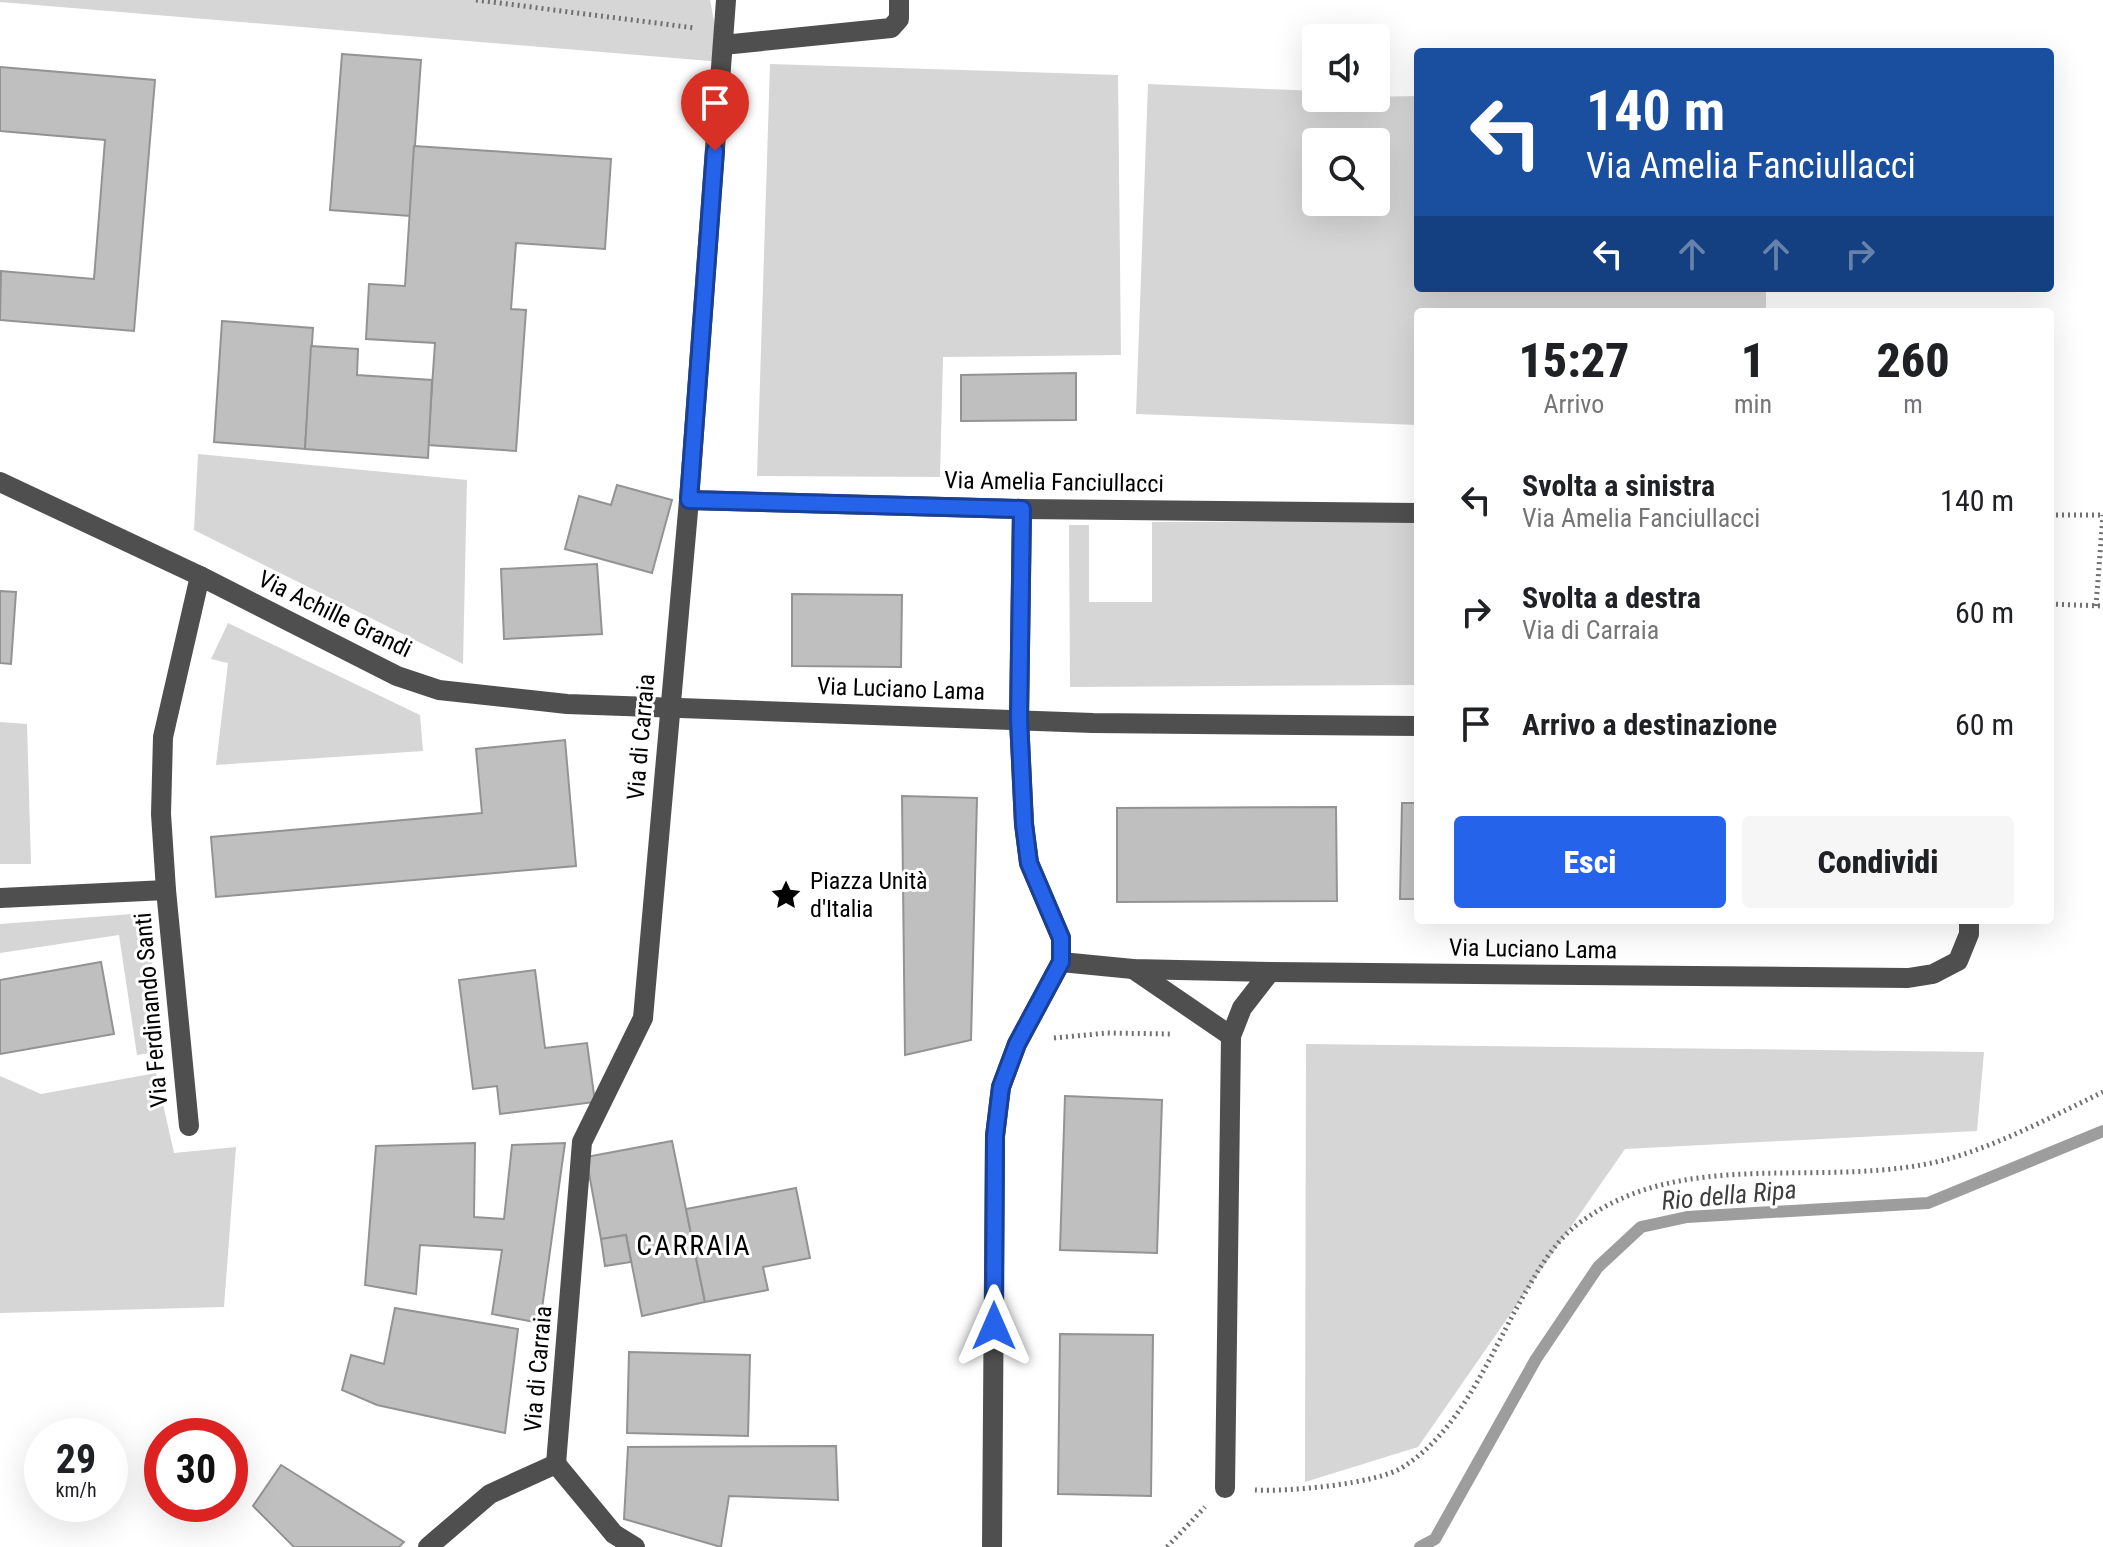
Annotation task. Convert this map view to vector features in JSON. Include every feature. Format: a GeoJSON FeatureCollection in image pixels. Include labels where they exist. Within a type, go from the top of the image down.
{"type":"FeatureCollection","features":[{"type":"Feature","properties":{"kind":"street","name":"Via di Carraia"},"geometry":{"type":"LineString","coordinates":[[556,1464],[582,1142],[643,1018],[689,500],[726,0]]}},
{"type":"Feature","properties":{"kind":"street"},"geometry":{"type":"LineString","coordinates":[[724,38],[891,28],[899,19],[899,0]]}},
{"type":"Feature","properties":{"kind":"street","name":"Via Achille Grandi"},"geometry":{"type":"LineString","coordinates":[[0,482],[200,576],[397,676],[439,690],[567,704],[670,706]]}},
{"type":"Feature","properties":{"kind":"street","name":"Via Amelia Fanciullacci"},"geometry":{"type":"LineString","coordinates":[[689,500],[1022,509],[1414,513]]}},
{"type":"Feature","properties":{"kind":"street"},"geometry":{"type":"LineString","coordinates":[[992,1547],[995,1136],[1001,1087],[1017,1044],[1061,962],[1061,938],[1029,863],[1019,719],[1022,509]]}},
{"type":"Feature","properties":{"kind":"street","name":"Via Ferdinando Santi"},"geometry":{"type":"LineString","coordinates":[[189,1126],[161,814],[163,737],[200,576]]}},
{"type":"Feature","properties":{"kind":"street","name":"Via Luciano Lama"},"geometry":{"type":"LineString","coordinates":[[670,706],[1019,719],[1414,726]]}},
{"type":"Feature","properties":{"kind":"street","name":"Via Ferdinando Santi"},"geometry":{"type":"LineString","coordinates":[[0,898],[166,890]]}},
{"type":"Feature","properties":{"kind":"street","name":"Via Luciano Lama"},"geometry":{"type":"LineString","coordinates":[[1061,962],[1133,969],[1270,972],[1908,978],[1933,974],[1958,961],[1969,934],[1969,924]]}},
{"type":"Feature","properties":{"kind":"street"},"geometry":{"type":"LineString","coordinates":[[1133,969],[1231,1036]]}},
{"type":"Feature","properties":{"kind":"street"},"geometry":{"type":"LineString","coordinates":[[1225,1488],[1231,1036],[1242,1008],[1270,972]]}},
{"type":"Feature","properties":{"kind":"street"},"geometry":{"type":"LineString","coordinates":[[428,1547],[490,1494],[556,1464],[614,1534],[635,1547]]}},
{"type":"Feature","properties":{"kind":"path"},"geometry":{"type":"LineString","coordinates":[[476,0],[724,38]]}},
{"type":"Feature","properties":{"kind":"path"},"geometry":{"type":"LineString","coordinates":[[2054,515],[2103,515],[2099,606],[2054,604]]}},
{"type":"Feature","properties":{"kind":"path"},"geometry":{"type":"LineString","coordinates":[[1017,1044],[1107,1033],[1175,1034]]}},
{"type":"Feature","properties":{"kind":"path"},"geometry":{"type":"LineString","coordinates":[[1167,1547],[1225,1488],[1277,1491],[1346,1483],[1401,1469],[1430,1444],[1470,1393],[1540,1266],[1577,1224],[1649,1186],[1713,1176],[1813,1171],[1853,1173],[1947,1159],[2024,1129],[2103,1092]]}},
{"type":"Feature","properties":{"kind":"shaded area"},"geometry":{"type":"Polygon","coordinates":[[[710,0],[722,62],[0,2],[710,0]]]}},
{"type":"Feature","properties":{"kind":"shaded area"},"geometry":{"type":"Polygon","coordinates":[[[770,64],[1118,75],[1121,355],[943,357],[940,477],[757,476],[770,64]]]}},
{"type":"Feature","properties":{"kind":"shaded area"},"geometry":{"type":"Polygon","coordinates":[[[1148,84],[1302,90],[1302,112],[1390,112],[1390,97],[1414,96],[1414,292],[1766,292],[1766,308],[1414,308],[1414,425],[1136,414],[1148,84]]]}},
{"type":"Feature","properties":{"kind":"shaded area"},"geometry":{"type":"Polygon","coordinates":[[[198,454],[467,480],[463,664],[194,530],[198,454]]]}},
{"type":"Feature","properties":{"kind":"shaded area"},"geometry":{"type":"Polygon","coordinates":[[[1414,521],[1414,685],[1070,687],[1069,525],[1089,525],[1089,602],[1152,602],[1152,522],[1414,521]]]}},
{"type":"Feature","properties":{"kind":"shaded area"},"geometry":{"type":"Polygon","coordinates":[[[228,623],[420,715],[423,751],[216,765],[228,663],[211,659],[228,623]]]}},
{"type":"Feature","properties":{"kind":"shaded area"},"geometry":{"type":"Polygon","coordinates":[[[0,722],[27,724],[31,864],[0,864],[0,722]]]}},
{"type":"Feature","properties":{"kind":"shaded area"},"geometry":{"type":"Polygon","coordinates":[[[146,913],[162,1051],[137,1055],[119,935],[0,953],[0,924],[146,913]]]}},
{"type":"Feature","properties":{"kind":"shaded area"},"geometry":{"type":"Polygon","coordinates":[[[1306,1044],[1984,1052],[1977,1131],[1625,1149],[1418,1447],[1305,1482],[1306,1044]]]}},
{"type":"Feature","properties":{"kind":"shaded area"},"geometry":{"type":"Polygon","coordinates":[[[156,1073],[174,1153],[236,1147],[224,1307],[0,1313],[0,1076],[41,1094],[156,1073]]]}},
{"type":"Feature","properties":{"kind":"building"},"geometry":{"type":"Polygon","coordinates":[[[342,54],[421,60],[410,216],[330,210],[342,54]]]}},
{"type":"Feature","properties":{"kind":"building"},"geometry":{"type":"Polygon","coordinates":[[[0,67],[155,80],[134,331],[0,320],[1,271],[94,279],[105,140],[0,131],[0,67]]]}},
{"type":"Feature","properties":{"kind":"building"},"geometry":{"type":"Polygon","coordinates":[[[414,146],[611,159],[605,249],[516,243],[511,309],[526,310],[516,451],[428,445],[435,343],[366,339],[369,284],[405,286],[414,146]]]}},
{"type":"Feature","properties":{"kind":"building"},"geometry":{"type":"Polygon","coordinates":[[[222,321],[313,328],[305,449],[214,442],[222,321]]]}},
{"type":"Feature","properties":{"kind":"building"},"geometry":{"type":"Polygon","coordinates":[[[311,346],[358,349],[357,375],[432,380],[428,458],[305,449],[311,346]]]}},
{"type":"Feature","properties":{"kind":"building"},"geometry":{"type":"Polygon","coordinates":[[[1076,373],[1076,420],[961,421],[961,375],[1076,373]]]}},
{"type":"Feature","properties":{"kind":"building"},"geometry":{"type":"Polygon","coordinates":[[[617,485],[672,500],[652,573],[565,549],[579,496],[611,505],[617,485]]]}},
{"type":"Feature","properties":{"kind":"building"},"geometry":{"type":"Polygon","coordinates":[[[597,564],[602,634],[504,639],[501,569],[597,564]]]}},
{"type":"Feature","properties":{"kind":"building"},"geometry":{"type":"Polygon","coordinates":[[[0,591],[16,592],[11,664],[0,663],[0,591]]]}},
{"type":"Feature","properties":{"kind":"building"},"geometry":{"type":"Polygon","coordinates":[[[792,594],[902,595],[901,667],[792,666],[792,594]]]}},
{"type":"Feature","properties":{"kind":"building"},"geometry":{"type":"Polygon","coordinates":[[[565,740],[576,866],[216,897],[211,837],[482,813],[476,749],[565,740]]]}},
{"type":"Feature","properties":{"kind":"building"},"geometry":{"type":"Polygon","coordinates":[[[902,796],[977,798],[971,1040],[905,1055],[902,796]]]}},
{"type":"Feature","properties":{"kind":"building"},"geometry":{"type":"Polygon","coordinates":[[[1402,803],[1414,803],[1414,899],[1400,899],[1402,803]]]}},
{"type":"Feature","properties":{"kind":"building"},"geometry":{"type":"Polygon","coordinates":[[[1336,807],[1337,901],[1117,902],[1117,808],[1336,807]]]}},
{"type":"Feature","properties":{"kind":"building"},"geometry":{"type":"Polygon","coordinates":[[[101,962],[114,1034],[0,1054],[0,980],[101,962]]]}},
{"type":"Feature","properties":{"kind":"building"},"geometry":{"type":"Polygon","coordinates":[[[535,970],[545,1048],[587,1043],[595,1102],[500,1114],[497,1086],[473,1089],[459,980],[535,970]]]}},
{"type":"Feature","properties":{"kind":"building"},"geometry":{"type":"Polygon","coordinates":[[[1065,1096],[1162,1100],[1157,1253],[1060,1250],[1065,1096]]]}},
{"type":"Feature","properties":{"kind":"building"},"geometry":{"type":"Polygon","coordinates":[[[672,1141],[705,1302],[642,1316],[626,1235],[601,1239],[586,1157],[672,1141]]]}},
{"type":"Feature","properties":{"kind":"building"},"geometry":{"type":"Polygon","coordinates":[[[475,1143],[474,1217],[504,1219],[512,1145],[565,1143],[540,1323],[492,1314],[502,1250],[420,1245],[416,1294],[365,1285],[376,1146],[475,1143]]]}},
{"type":"Feature","properties":{"kind":"building"},"geometry":{"type":"Polygon","coordinates":[[[796,1188],[810,1258],[763,1267],[768,1290],[705,1302],[686,1209],[796,1188]]]}},
{"type":"Feature","properties":{"kind":"building"},"geometry":{"type":"Polygon","coordinates":[[[626,1235],[631,1262],[605,1266],[601,1239],[626,1235]]]}},
{"type":"Feature","properties":{"kind":"building"},"geometry":{"type":"Polygon","coordinates":[[[395,1308],[518,1329],[505,1433],[377,1405],[342,1390],[351,1355],[384,1364],[395,1308]]]}},
{"type":"Feature","properties":{"kind":"building"},"geometry":{"type":"Polygon","coordinates":[[[1060,1334],[1153,1335],[1151,1496],[1058,1494],[1060,1334]]]}},
{"type":"Feature","properties":{"kind":"building"},"geometry":{"type":"Polygon","coordinates":[[[629,1352],[750,1355],[748,1436],[627,1433],[629,1352]]]}},
{"type":"Feature","properties":{"kind":"building"},"geometry":{"type":"Polygon","coordinates":[[[836,1446],[838,1500],[729,1496],[721,1547],[624,1519],[628,1447],[836,1446]]]}},
{"type":"Feature","properties":{"kind":"building"},"geometry":{"type":"Polygon","coordinates":[[[281,1465],[404,1542],[399,1547],[294,1547],[253,1506],[281,1465]]]}},
{"type":"Feature","properties":{"kind":"waterway","name":"Rio della Ripa"},"geometry":{"type":"LineString","coordinates":[[1420,1547],[1435,1539],[1536,1359],[1598,1267],[1641,1227],[1687,1217],[1928,1203],[2103,1131]]}},
{"type":"Feature","properties":{"kind":"place","name":"Piazza Unità d'Italia"},"geometry":{"type":"Point","coordinates":[786,895]}},
{"type":"Feature","properties":{"kind":"district","name":"CARRAIA"},"geometry":{"type":"Point","coordinates":[694,1245]}},
{"type":"Feature","properties":{"kind":"route"},"geometry":{"type":"LineString","coordinates":[[715,151],[689,500],[1022,509],[1019,719],[1024,824],[1029,863],[1039,893],[1053,915],[1061,938],[1061,962],[1017,1044],[1001,1087],[995,1136],[994,1326]]}}]}
